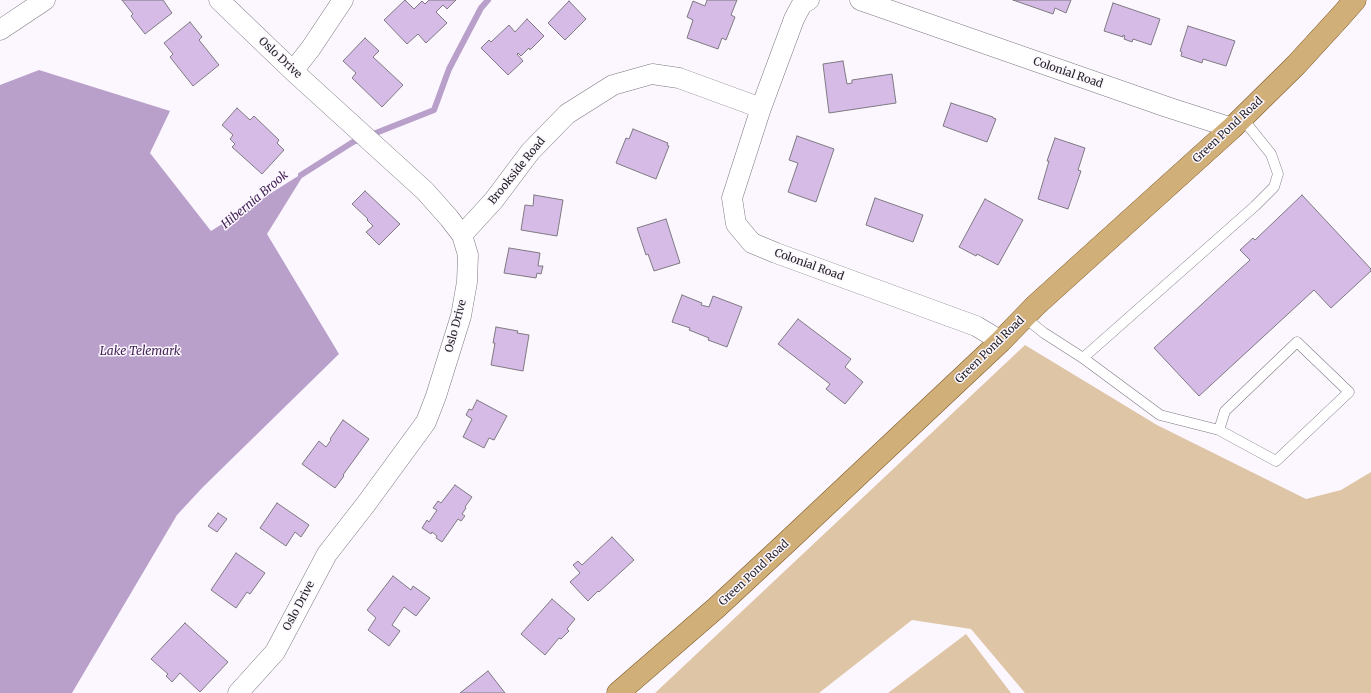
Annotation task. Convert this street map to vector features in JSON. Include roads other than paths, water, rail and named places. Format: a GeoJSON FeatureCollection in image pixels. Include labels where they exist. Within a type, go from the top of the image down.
{"type":"FeatureCollection","features":[{"type":"Feature","properties":{"kind":"main road","name":"Green Pond Road"},"geometry":{"type":"LineString","coordinates":[[618,693],[716,608],[786,544],[1024,317],[1237,123],[1296,65],[1355,0]]}},
{"type":"Feature","properties":{"kind":"street"},"geometry":{"type":"LineString","coordinates":[[0,30],[45,0]]}},
{"type":"Feature","properties":{"kind":"street","name":"Oslo Drive"},"geometry":{"type":"LineString","coordinates":[[220,0],[294,71],[425,191],[462,235],[468,255],[467,282],[461,316],[436,396],[426,422],[327,554],[274,652],[238,693]]}},
{"type":"Feature","properties":{"kind":"street"},"geometry":{"type":"LineString","coordinates":[[294,71],[343,0]]}},
{"type":"Feature","properties":{"kind":"street","name":"Colonial Road"},"geometry":{"type":"LineString","coordinates":[[810,0],[802,4],[794,19],[760,108],[732,198],[736,224],[752,243],[776,254],[976,326],[1000,341]]}},
{"type":"Feature","properties":{"kind":"street","name":"Colonial Road"},"geometry":{"type":"LineString","coordinates":[[860,0],[1167,108],[1237,123]]}},
{"type":"Feature","properties":{"kind":"street","name":"Brookside Road"},"geometry":{"type":"LineString","coordinates":[[462,235],[494,200],[530,152],[566,114],[613,85],[652,74],[679,78],[760,108]]}},
{"type":"Feature","properties":{"kind":"lane"},"geometry":{"type":"LineString","coordinates":[[1083,358],[1249,212],[1274,186],[1278,174],[1271,154],[1237,123]]}},
{"type":"Feature","properties":{"kind":"lane"},"geometry":{"type":"LineString","coordinates":[[1024,317],[1044,333],[1083,358],[1160,416],[1219,430],[1276,461],[1349,392],[1298,342],[1225,412],[1219,430]]}},
{"type":"Feature","properties":{"kind":"water","name":"Lake Telemark"},"geometry":{"type":"Polygon","coordinates":[[[39,70],[170,111],[150,153],[211,231],[306,171],[267,234],[339,354],[203,487],[177,515],[72,693],[0,693],[0,85],[39,70]]]}},
{"type":"Feature","properties":{"kind":"waterway","name":"Hibernia Brook"},"geometry":{"type":"LineString","coordinates":[[301,175],[353,142],[434,110],[449,69],[481,8],[488,0]]}}]}
